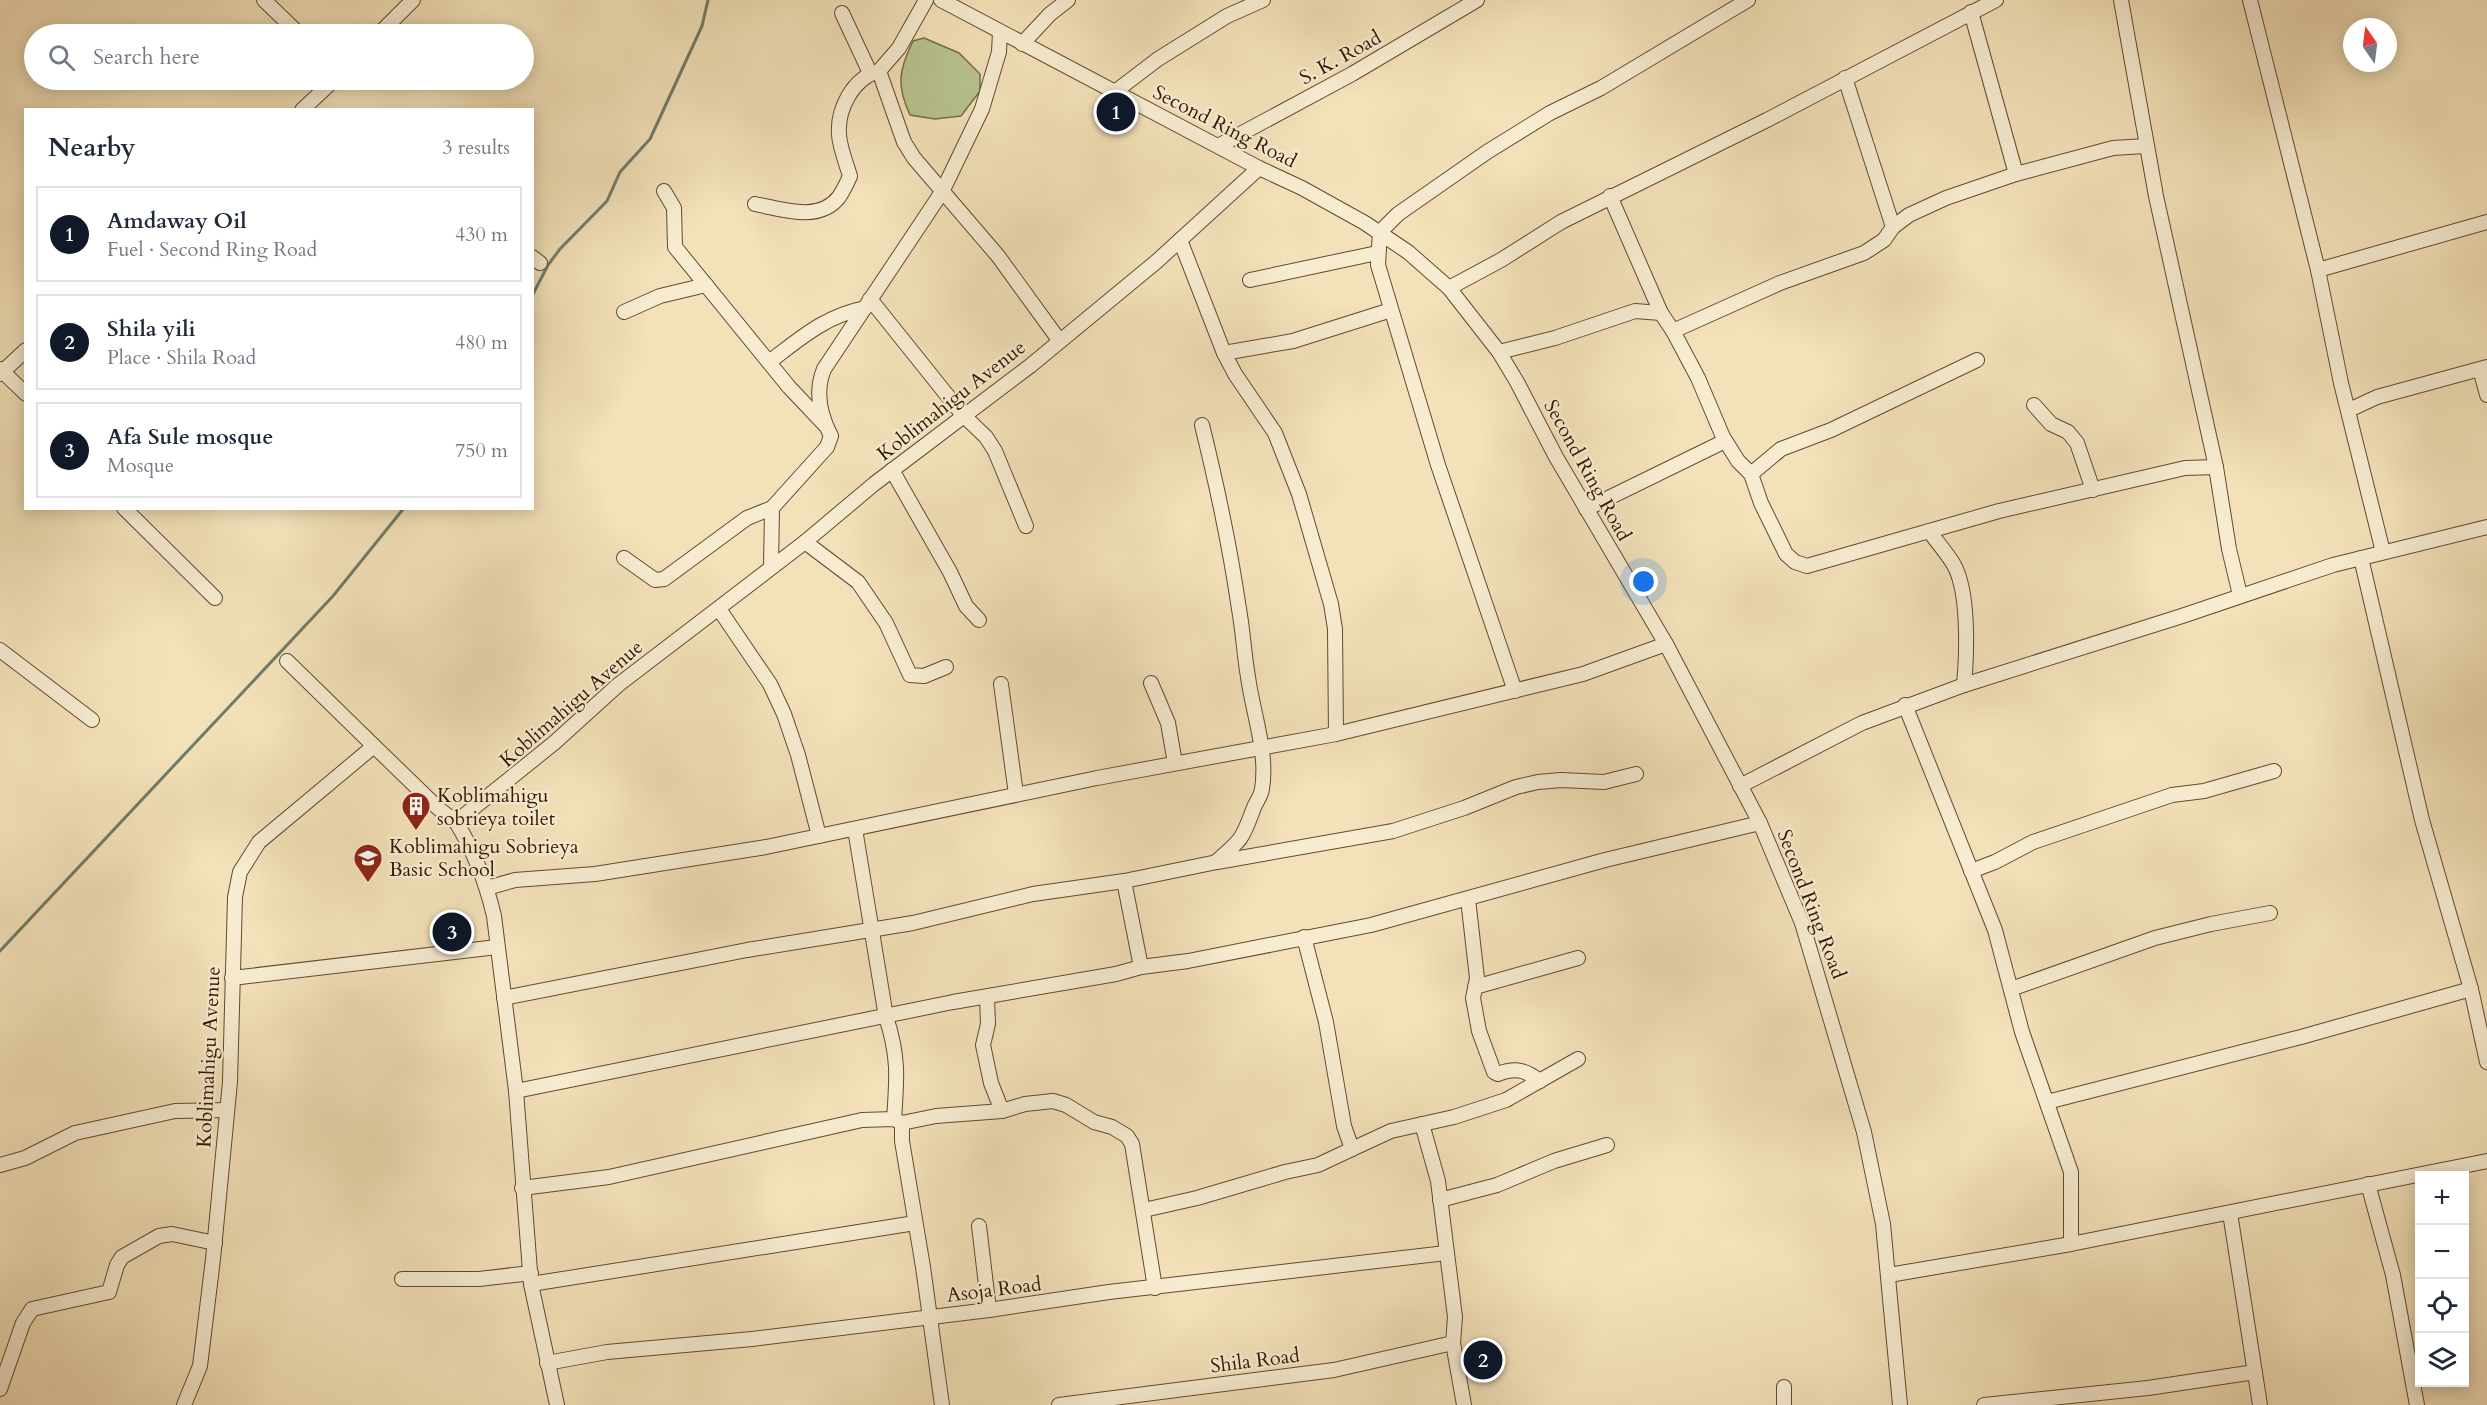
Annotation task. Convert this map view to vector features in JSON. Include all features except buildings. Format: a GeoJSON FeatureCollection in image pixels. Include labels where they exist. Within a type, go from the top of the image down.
{"type":"FeatureCollection","features":[{"type":"Feature","properties":{"kind":"street"},"geometry":{"type":"LineString","coordinates":[[264,0],[289,24]]}},
{"type":"Feature","properties":{"kind":"street"},"geometry":{"type":"LineString","coordinates":[[389,24],[413,0]]}},
{"type":"Feature","properties":{"kind":"street"},"geometry":{"type":"LineString","coordinates":[[754,204],[801,213],[819,211],[838,198],[850,176],[838,136],[839,116],[849,93],[899,48],[926,0]]}},
{"type":"Feature","properties":{"kind":"street","name":"Second Ring Road"},"geometry":{"type":"LineString","coordinates":[[941,0],[1259,168],[1302,188],[1380,232],[1449,288],[1499,352],[1586,509],[1666,644],[1760,823],[1802,923],[1864,1132],[1883,1224],[1900,1405]]}},
{"type":"Feature","properties":{"kind":"street"},"geometry":{"type":"LineString","coordinates":[[1022,44],[1050,14],[1068,0]]}},
{"type":"Feature","properties":{"kind":"street"},"geometry":{"type":"LineString","coordinates":[[1116,91],[1158,59],[1227,16],[1263,0]]}},
{"type":"Feature","properties":{"kind":"street","name":"S. K. Road"},"geometry":{"type":"LineString","coordinates":[[1220,146],[1352,74],[1477,0]]}},
{"type":"Feature","properties":{"kind":"street"},"geometry":{"type":"LineString","coordinates":[[1515,691],[1438,465],[1378,266],[1380,232],[1398,214],[1487,152],[1550,113],[1601,88],[1748,0]]}},
{"type":"Feature","properties":{"kind":"street"},"geometry":{"type":"LineString","coordinates":[[1449,288],[1610,196],[1767,120],[1996,0]]}},
{"type":"Feature","properties":{"kind":"street"},"geometry":{"type":"LineString","coordinates":[[2121,0],[2146,146],[2216,467],[2229,549],[2240,595]]}},
{"type":"Feature","properties":{"kind":"street"},"geometry":{"type":"LineString","coordinates":[[2250,0],[2318,270],[2341,383],[2383,552]]}},
{"type":"Feature","properties":{"kind":"street"},"geometry":{"type":"LineString","coordinates":[[1971,12],[2016,174]]}},
{"type":"Feature","properties":{"kind":"street"},"geometry":{"type":"LineString","coordinates":[[842,13],[874,72],[904,142],[914,158],[998,256],[1059,340]]}},
{"type":"Feature","properties":{"kind":"street"},"geometry":{"type":"LineString","coordinates":[[825,425],[819,396],[819,381],[824,369],[942,192],[982,109],[999,52],[1000,32]]}},
{"type":"Feature","properties":{"kind":"street"},"geometry":{"type":"LineString","coordinates":[[1845,78],[1893,227]]}},
{"type":"Feature","properties":{"kind":"street"},"geometry":{"type":"LineString","coordinates":[[304,108],[323,90]]}},
{"type":"Feature","properties":{"kind":"street"},"geometry":{"type":"LineString","coordinates":[[1673,331],[1780,283],[1864,254],[1884,240],[1893,227],[1909,215],[1927,207],[2016,174],[2113,148],[2146,146]]}},
{"type":"Feature","properties":{"kind":"street","name":"Koblimahigu Avenue"},"geometry":{"type":"LineString","coordinates":[[456,822],[554,744],[618,685],[805,542],[963,415],[1030,366],[1180,240],[1259,168]]}},
{"type":"Feature","properties":{"kind":"street"},"geometry":{"type":"LineString","coordinates":[[624,558],[654,580],[664,579],[747,518],[772,508],[827,447],[831,436],[825,425],[769,362],[675,247],[674,208],[664,191]]}},
{"type":"Feature","properties":{"kind":"street"},"geometry":{"type":"LineString","coordinates":[[1610,196],[1661,313],[1698,378],[1725,441],[1738,461],[1751,474],[1761,503],[1786,554],[1795,562],[1807,566],[2000,511],[2185,468],[2216,467]]}},
{"type":"Feature","properties":{"kind":"street"},"geometry":{"type":"LineString","coordinates":[[2318,270],[2487,222]]}},
{"type":"Feature","properties":{"kind":"street"},"geometry":{"type":"LineString","coordinates":[[1180,240],[1224,353],[1240,382],[1275,433],[1299,494],[1332,604],[1335,629],[1336,734]]}},
{"type":"Feature","properties":{"kind":"street"},"geometry":{"type":"LineString","coordinates":[[1250,280],[1377,253]]}},
{"type":"Feature","properties":{"kind":"street"},"geometry":{"type":"LineString","coordinates":[[624,312],[660,296],[706,285]]}},
{"type":"Feature","properties":{"kind":"street"},"geometry":{"type":"LineString","coordinates":[[769,362],[824,321],[867,304]]}},
{"type":"Feature","properties":{"kind":"street"},"geometry":{"type":"LineString","coordinates":[[867,304],[963,415],[986,437],[995,451],[1026,526]]}},
{"type":"Feature","properties":{"kind":"street"},"geometry":{"type":"LineString","coordinates":[[1224,353],[1293,341],[1391,310]]}},
{"type":"Feature","properties":{"kind":"street"},"geometry":{"type":"LineString","coordinates":[[1499,352],[1545,341],[1635,311],[1661,313]]}},
{"type":"Feature","properties":{"kind":"street"},"geometry":{"type":"LineString","coordinates":[[24,352],[1,371],[24,392]]}},
{"type":"Feature","properties":{"kind":"street"},"geometry":{"type":"LineString","coordinates":[[1751,474],[1781,449],[1831,430],[1977,360]]}},
{"type":"Feature","properties":{"kind":"street"},"geometry":{"type":"LineString","coordinates":[[2349,410],[2377,397],[2483,368],[2487,395]]}},
{"type":"Feature","properties":{"kind":"street"},"geometry":{"type":"LineString","coordinates":[[2034,405],[2051,424],[2068,432],[2077,443],[2093,490]]}},
{"type":"Feature","properties":{"kind":"street"},"geometry":{"type":"LineString","coordinates":[[1202,425],[1220,498],[1239,608],[1247,676],[1262,747],[1264,772],[1261,793],[1242,838],[1217,862]]}},
{"type":"Feature","properties":{"kind":"street"},"geometry":{"type":"LineString","coordinates":[[1586,509],[1725,441]]}},
{"type":"Feature","properties":{"kind":"street"},"geometry":{"type":"LineString","coordinates":[[892,470],[950,572],[966,606],[979,620]]}},
{"type":"Feature","properties":{"kind":"street"},"geometry":{"type":"LineString","coordinates":[[771,567],[772,508]]}},
{"type":"Feature","properties":{"kind":"street"},"geometry":{"type":"LineString","coordinates":[[126,510],[215,598]]}},
{"type":"Feature","properties":{"kind":"street"},"geometry":{"type":"LineString","coordinates":[[1740,786],[1862,723],[1905,705],[2182,616],[2240,595],[2361,558],[2487,527]]}},
{"type":"Feature","properties":{"kind":"street"},"geometry":{"type":"LineString","coordinates":[[1929,531],[1954,565],[1961,585],[1964,602],[1964,685]]}},
{"type":"Feature","properties":{"kind":"street"},"geometry":{"type":"LineString","coordinates":[[805,542],[858,582],[886,623],[910,675],[924,676],[946,667]]}},
{"type":"Feature","properties":{"kind":"street"},"geometry":{"type":"LineString","coordinates":[[2361,558],[2422,820],[2471,989],[2487,1062]]}},
{"type":"Feature","properties":{"kind":"street"},"geometry":{"type":"LineString","coordinates":[[719,609],[770,684],[801,764],[819,836]]}},
{"type":"Feature","properties":{"kind":"street"},"geometry":{"type":"LineString","coordinates":[[487,888],[515,880],[595,874],[819,836],[1016,794],[1336,734],[1582,674],[1666,644]]}},
{"type":"Feature","properties":{"kind":"street"},"geometry":{"type":"LineString","coordinates":[[0,650],[92,720]]}},
{"type":"Feature","properties":{"kind":"street"},"geometry":{"type":"LineString","coordinates":[[287,661],[439,809],[456,822],[466,838],[487,888],[494,916],[516,1091],[531,1279],[557,1405]]}},
{"type":"Feature","properties":{"kind":"street"},"geometry":{"type":"LineString","coordinates":[[1152,682],[1168,723],[1175,763]]}},
{"type":"Feature","properties":{"kind":"street"},"geometry":{"type":"LineString","coordinates":[[1001,684],[1016,794]]}},
{"type":"Feature","properties":{"kind":"street"},"geometry":{"type":"LineString","coordinates":[[1905,705],[1995,930],[2022,1032],[2071,1172],[2071,1244]]}},
{"type":"Feature","properties":{"kind":"street","name":"Koblimahigu Avenue"},"geometry":{"type":"LineString","coordinates":[[184,1405],[200,1366],[215,1243],[230,1083],[236,891],[240,872],[259,842],[374,746]]}},
{"type":"Feature","properties":{"kind":"street"},"geometry":{"type":"LineString","coordinates":[[1971,871],[1995,862],[2033,842],[2086,826],[2172,795],[2204,792],[2274,771]]}},
{"type":"Feature","properties":{"kind":"street"},"geometry":{"type":"LineString","coordinates":[[504,998],[747,950],[871,931],[1033,894],[1124,881],[1393,831],[1464,808],[1516,787],[1561,780],[1604,782],[1636,774]]}},
{"type":"Feature","properties":{"kind":"street"},"geometry":{"type":"LineString","coordinates":[[516,1091],[987,997],[1116,974],[1141,967],[1188,961],[1371,925],[1605,860],[1760,823]]}},
{"type":"Feature","properties":{"kind":"street"},"geometry":{"type":"LineString","coordinates":[[855,829],[886,1017],[894,1042],[898,1073],[898,1121],[942,1405]]}},
{"type":"Feature","properties":{"kind":"street"},"geometry":{"type":"LineString","coordinates":[[1124,881],[1141,967]]}},
{"type":"Feature","properties":{"kind":"street"},"geometry":{"type":"LineString","coordinates":[[1468,899],[1477,978],[1473,998],[1479,1031],[1494,1072],[1498,1074],[1516,1069],[1525,1070],[1540,1081]]}},
{"type":"Feature","properties":{"kind":"street"},"geometry":{"type":"LineString","coordinates":[[2011,989],[2155,938],[2270,913]]}},
{"type":"Feature","properties":{"kind":"street"},"geometry":{"type":"LineString","coordinates":[[1304,937],[1326,1022],[1344,1126],[1352,1149]]}},
{"type":"Feature","properties":{"kind":"street"},"geometry":{"type":"LineString","coordinates":[[232,978],[497,947]]}},
{"type":"Feature","properties":{"kind":"street"},"geometry":{"type":"LineString","coordinates":[[1475,987],[1578,958]]}},
{"type":"Feature","properties":{"kind":"street"},"geometry":{"type":"LineString","coordinates":[[2047,1102],[2301,1037],[2471,989]]}},
{"type":"Feature","properties":{"kind":"street"},"geometry":{"type":"LineString","coordinates":[[987,997],[988,1024],[983,1044],[991,1083],[1002,1111]]}},
{"type":"Feature","properties":{"kind":"street"},"geometry":{"type":"LineString","coordinates":[[1144,1210],[1318,1165],[1391,1131],[1454,1117],[1506,1100],[1578,1059]]}},
{"type":"Feature","properties":{"kind":"street"},"geometry":{"type":"LineString","coordinates":[[522,1188],[609,1177],[862,1120],[898,1121],[1002,1111],[1025,1104],[1053,1101],[1127,1136],[1135,1151],[1155,1288]]}},
{"type":"Feature","properties":{"kind":"street"},"geometry":{"type":"LineString","coordinates":[[0,1165],[25,1158],[75,1133],[175,1111],[227,1110]]}},
{"type":"Feature","properties":{"kind":"street"},"geometry":{"type":"LineString","coordinates":[[1422,1124],[1438,1181],[1455,1317],[1453,1343],[1464,1405]]}},
{"type":"Feature","properties":{"kind":"street"},"geometry":{"type":"LineString","coordinates":[[1440,1200],[1497,1185],[1554,1161],[1607,1145]]}},
{"type":"Feature","properties":{"kind":"street"},"geometry":{"type":"LineString","coordinates":[[1889,1275],[2071,1244],[2487,1161]]}},
{"type":"Feature","properties":{"kind":"street"},"geometry":{"type":"LineString","coordinates":[[2368,1184],[2393,1275],[2418,1405]]}},
{"type":"Feature","properties":{"kind":"street"},"geometry":{"type":"LineString","coordinates":[[2230,1213],[2260,1405]]}},
{"type":"Feature","properties":{"kind":"street"},"geometry":{"type":"LineString","coordinates":[[402,1279],[531,1279],[915,1223]]}},
{"type":"Feature","properties":{"kind":"street"},"geometry":{"type":"LineString","coordinates":[[979,1226],[989,1310]]}},
{"type":"Feature","properties":{"kind":"street"},"geometry":{"type":"LineString","coordinates":[[0,1389],[23,1323],[32,1309],[109,1292],[117,1265],[122,1257],[159,1236],[172,1234],[215,1243]]}},
{"type":"Feature","properties":{"kind":"street","name":"Asoja Road"},"geometry":{"type":"LineString","coordinates":[[548,1363],[608,1352],[752,1339],[989,1310],[1109,1292],[1446,1253]]}},
{"type":"Feature","properties":{"kind":"street","name":"Shila Road"},"geometry":{"type":"LineString","coordinates":[[1059,1405],[1334,1370],[1453,1343]]}},
{"type":"Feature","properties":{"kind":"street"},"geometry":{"type":"LineString","coordinates":[[1984,1405],[2148,1388],[2255,1372]]}},
{"type":"Feature","properties":{"kind":"street"},"geometry":{"type":"LineString","coordinates":[[1784,1387],[1784,1405]]}},
{"type":"Feature","properties":{"kind":"street"},"geometry":{"type":"LineString","coordinates":[[1168,1390],[1169,1405]]}},
{"type":"Feature","properties":{"kind":"green space"},"geometry":{"type":"Polygon","coordinates":[[[924,38],[959,53],[980,74],[980,91],[961,116],[935,119],[910,115],[901,86],[902,69],[913,41],[924,38]]]}},
{"type":"Feature","properties":{"kind":"waterway"},"geometry":{"type":"LineString","coordinates":[[534,292],[548,265],[560,249],[607,201],[620,172],[650,139],[702,26],[708,0]]}},
{"type":"Feature","properties":{"kind":"waterway"},"geometry":{"type":"LineString","coordinates":[[0,951],[333,596],[402,510]]}},
{"type":"Feature","properties":{"kind":"place","name":"Amdaway Oil"},"geometry":{"type":"Point","coordinates":[1116,112]}},
{"type":"Feature","properties":{"kind":"place","name":"Koblimahigu sobrieya toilet"},"geometry":{"type":"Point","coordinates":[416,832]}},
{"type":"Feature","properties":{"kind":"place","name":"Koblimahigu Sobrieya Basic School"},"geometry":{"type":"Point","coordinates":[368,884]}},
{"type":"Feature","properties":{"kind":"place","name":"Afa Sule mosque"},"geometry":{"type":"Point","coordinates":[452,932]}},
{"type":"Feature","properties":{"kind":"place","name":"Shila yili"},"geometry":{"type":"Point","coordinates":[1483,1360]}}]}
